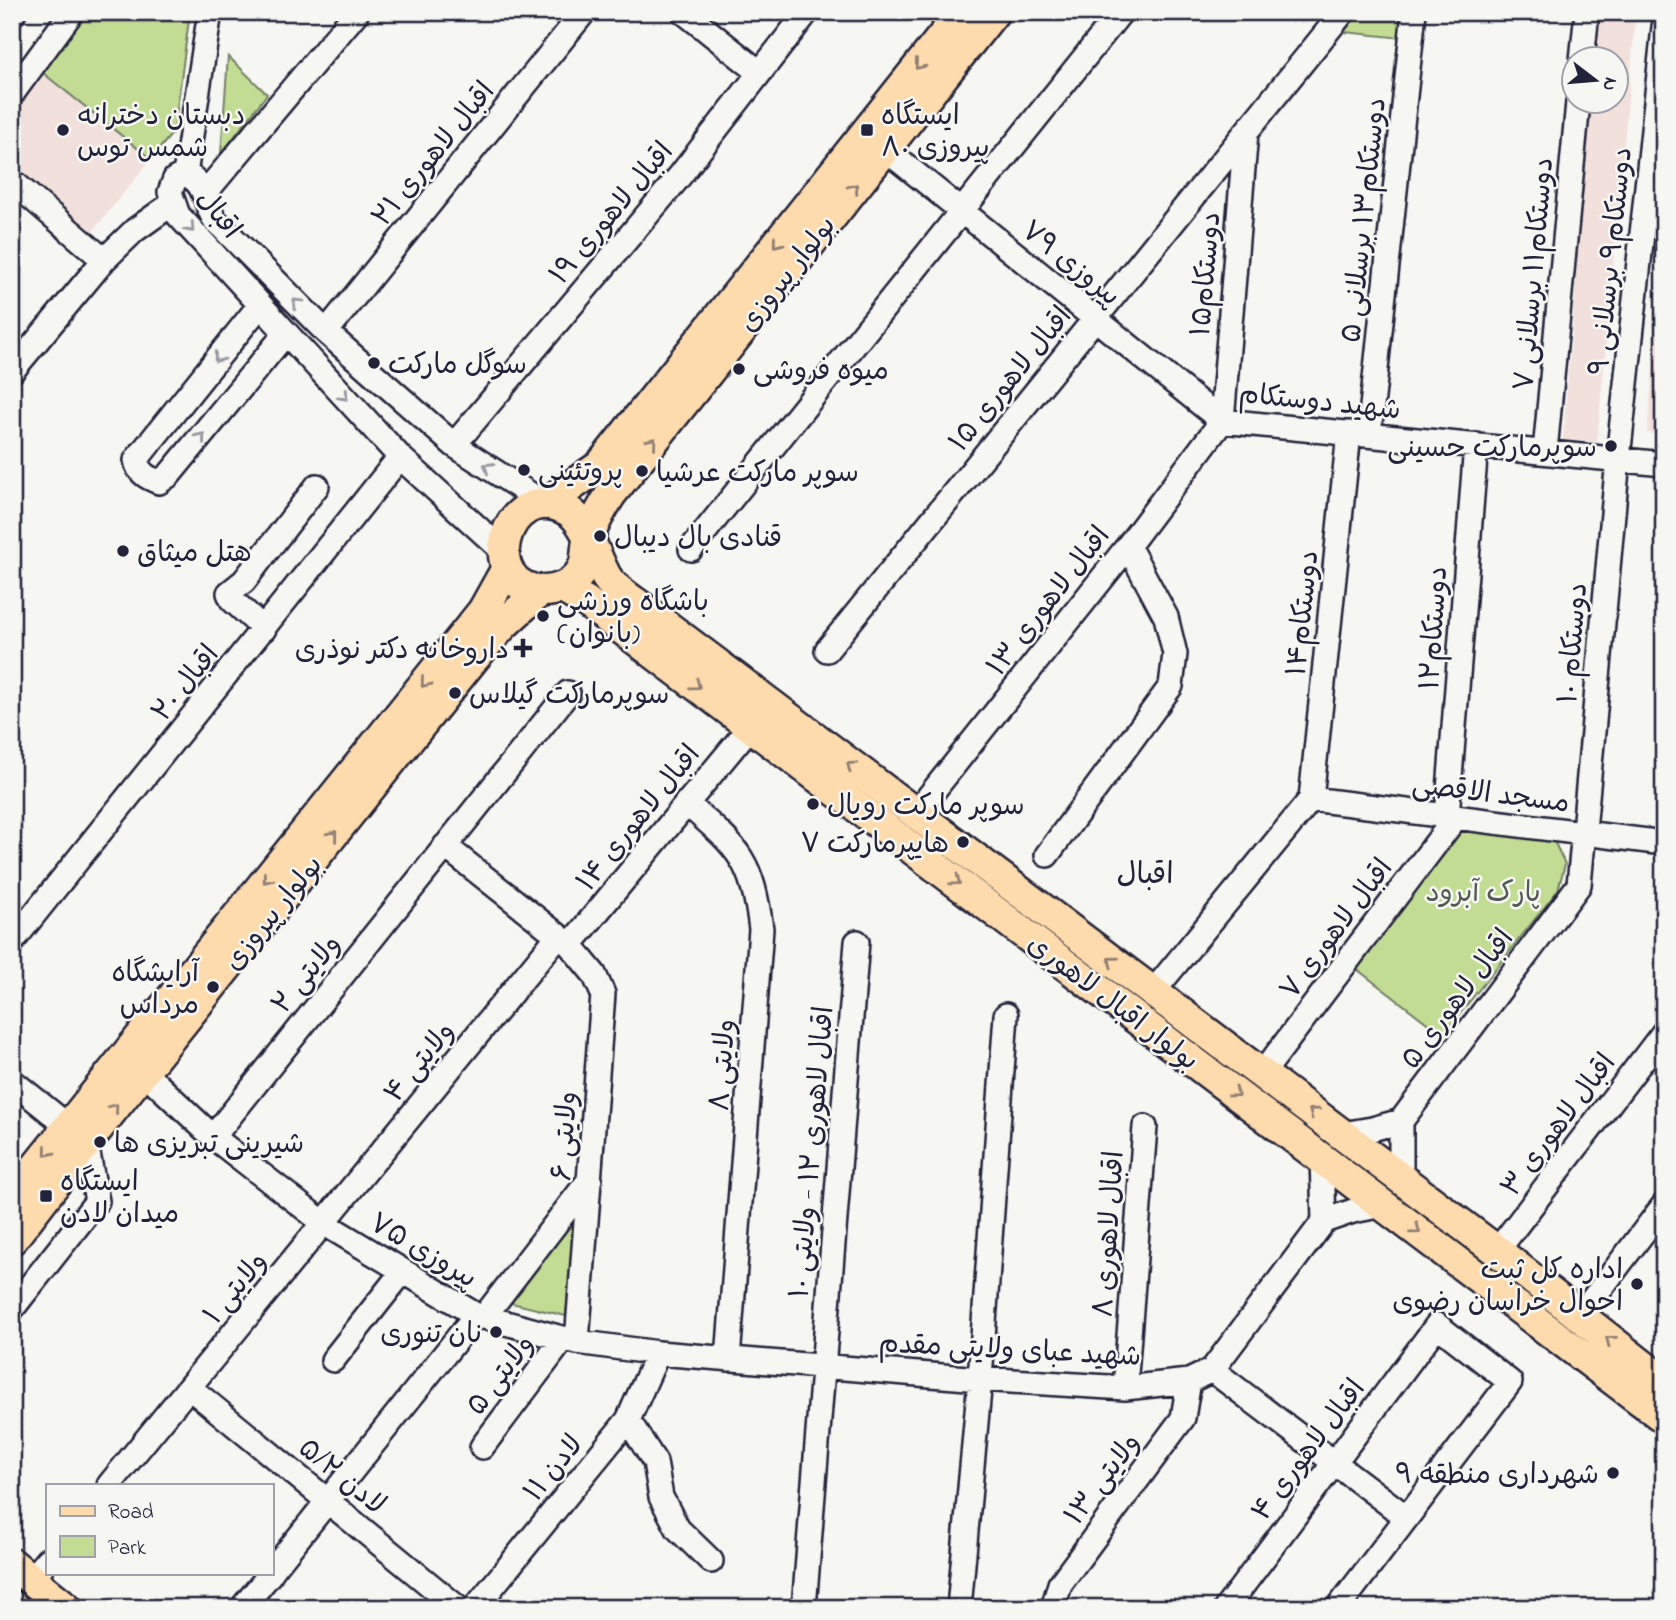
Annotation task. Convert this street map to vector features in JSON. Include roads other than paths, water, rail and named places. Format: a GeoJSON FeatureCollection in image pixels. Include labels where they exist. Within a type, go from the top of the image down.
{"type":"FeatureCollection","features":[{"type":"Feature","properties":{"kind":"main road","name":"بولوار پیروزی"},"geometry":{"type":"LineString","coordinates":[[545,504],[600,466],[962,12]]}},
{"type":"Feature","properties":{"kind":"main road","name":"بولوار پیروزی"},"geometry":{"type":"LineString","coordinates":[[588,540],[611,494],[994,12]]}},
{"type":"Feature","properties":{"kind":"main road"},"geometry":{"type":"LineString","coordinates":[[545,504],[569,511],[580,521],[588,540],[588,556],[583,570],[574,580],[551,589],[524,585],[505,559],[505,533],[514,518],[528,508],[545,504]]}},
{"type":"Feature","properties":{"kind":"main road","name":"بولوار اقبال لاهوری"},"geometry":{"type":"LineString","coordinates":[[588,540],[608,580],[1497,1251],[1664,1382]]}},
{"type":"Feature","properties":{"kind":"main road","name":"بولوار پیروزی"},"geometry":{"type":"LineString","coordinates":[[12,1239],[78,1135],[483,611],[505,559]]}},
{"type":"Feature","properties":{"kind":"main road","name":"بولوار پیروزی"},"geometry":{"type":"LineString","coordinates":[[12,1197],[144,1072],[474,658],[503,625],[551,589]]}},
{"type":"Feature","properties":{"kind":"main road","name":"بولوار اقبال لاهوری"},"geometry":{"type":"LineString","coordinates":[[551,589],[585,601],[1664,1418]]}},
{"type":"Feature","properties":{"kind":"main road"},"geometry":{"type":"LineString","coordinates":[[994,909],[1011,884]]}},
{"type":"Feature","properties":{"kind":"main road"},"geometry":{"type":"LineString","coordinates":[[30,1567],[67,1608]]}},
{"type":"Feature","properties":{"kind":"street"},"geometry":{"type":"LineString","coordinates":[[12,94],[72,12]]}},
{"type":"Feature","properties":{"kind":"street"},"geometry":{"type":"LineString","coordinates":[[185,174],[210,12]]}},
{"type":"Feature","properties":{"kind":"street"},"geometry":{"type":"LineString","coordinates":[[205,193],[357,12]]}},
{"type":"Feature","properties":{"kind":"street","name":"اقبال لاهوری ۲۱"},"geometry":{"type":"LineString","coordinates":[[326,332],[584,12]]}},
{"type":"Feature","properties":{"kind":"street"},"geometry":{"type":"LineString","coordinates":[[684,12],[759,72]]}},
{"type":"Feature","properties":{"kind":"street","name":"اقبال لاهوری ۱۹"},"geometry":{"type":"LineString","coordinates":[[454,445],[679,177],[807,12]]}},
{"type":"Feature","properties":{"kind":"street"},"geometry":{"type":"LineString","coordinates":[[691,550],[1121,12]]}},
{"type":"Feature","properties":{"kind":"street","name":"اقبال لاهوری ۱۵"},"geometry":{"type":"LineString","coordinates":[[827,650],[1343,12]]}},
{"type":"Feature","properties":{"kind":"street","name":"دوستکام۱۳ برسلانی ۵"},"geometry":{"type":"LineString","coordinates":[[1359,434],[1414,12]]}},
{"type":"Feature","properties":{"kind":"street"},"geometry":{"type":"LineString","coordinates":[[1584,46],[1587,12]]}},
{"type":"Feature","properties":{"kind":"street","name":"دوستکام۹ برسلانی ۹"},"geometry":{"type":"LineString","coordinates":[[1618,459],[1664,27]]}},
{"type":"Feature","properties":{"kind":"street","name":"دوستکام۱۱ برسلانی ۷"},"geometry":{"type":"LineString","coordinates":[[1545,452],[1577,116]]}},
{"type":"Feature","properties":{"kind":"street","name":"دوستکام۱۵"},"geometry":{"type":"LineString","coordinates":[[1222,421],[1246,132]]}},
{"type":"Feature","properties":{"kind":"street","name":"پیروزی ۷۹"},"geometry":{"type":"LineString","coordinates":[[885,149],[1222,421]]}},
{"type":"Feature","properties":{"kind":"street","name":"اقبال"},"geometry":{"type":"LineString","coordinates":[[505,559],[400,457],[184,222],[170,192],[171,185],[178,176],[185,174],[197,181],[205,193],[215,220],[326,332],[454,445],[545,504]]}},
{"type":"Feature","properties":{"kind":"street"},"geometry":{"type":"LineString","coordinates":[[12,181],[104,260]]}},
{"type":"Feature","properties":{"kind":"street"},"geometry":{"type":"LineString","coordinates":[[12,370],[104,260],[135,230],[173,203]]}},
{"type":"Feature","properties":{"kind":"street"},"geometry":{"type":"LineString","coordinates":[[260,305],[136,460],[137,467],[146,477],[159,482],[169,475],[286,333]]}},
{"type":"Feature","properties":{"kind":"street","name":"شهید دوستکام"},"geometry":{"type":"LineString","coordinates":[[1222,421],[1664,464]]}},
{"type":"Feature","properties":{"kind":"street","name":"اقبال لاهوری ۱۳"},"geometry":{"type":"LineString","coordinates":[[915,814],[1128,545],[1222,421]]}},
{"type":"Feature","properties":{"kind":"street","name":"دوستکام۱۴"},"geometry":{"type":"LineString","coordinates":[[1311,799],[1359,434]]}},
{"type":"Feature","properties":{"kind":"street","name":"دوستکام۱۲"},"geometry":{"type":"LineString","coordinates":[[1452,817],[1476,445]]}},
{"type":"Feature","properties":{"kind":"street","name":"اقبال ۲۰"},"geometry":{"type":"LineString","coordinates":[[12,942],[400,457]]}},
{"type":"Feature","properties":{"kind":"street","name":"دوستکام ۱۰"},"geometry":{"type":"LineString","coordinates":[[1584,833],[1618,459]]}},
{"type":"Feature","properties":{"kind":"street"},"geometry":{"type":"LineString","coordinates":[[264,629],[232,600],[229,593],[244,581],[317,486]]}},
{"type":"Feature","properties":{"kind":"street"},"geometry":{"type":"LineString","coordinates":[[1047,855],[1171,686],[1175,654],[1166,617],[1128,545]]}},
{"type":"Feature","properties":{"kind":"street","name":"ولایتی ۲"},"geometry":{"type":"LineString","coordinates":[[213,1137],[568,693]]}},
{"type":"Feature","properties":{"kind":"street","name":"اقبال لاهوری ۱۴"},"geometry":{"type":"LineString","coordinates":[[564,941],[750,727]]}},
{"type":"Feature","properties":{"kind":"street"},"geometry":{"type":"LineString","coordinates":[[1153,992],[1311,799]]}},
{"type":"Feature","properties":{"kind":"street","name":"مسجد الاقصی"},"geometry":{"type":"LineString","coordinates":[[1311,799],[1664,843]]}},
{"type":"Feature","properties":{"kind":"street","name":"ولایتی ۸"},"geometry":{"type":"LineString","coordinates":[[686,803],[730,842],[747,866],[757,899],[761,929],[728,1359]]}},
{"type":"Feature","properties":{"kind":"street","name":"اقبال لاهوری ۷"},"geometry":{"type":"LineString","coordinates":[[1262,1074],[1452,817]]}},
{"type":"Feature","properties":{"kind":"street","name":"اقبال لاهوری ۵"},"geometry":{"type":"LineString","coordinates":[[1401,1121],[1579,885],[1584,833]]}},
{"type":"Feature","properties":{"kind":"street","name":"ولایتی ۶"},"geometry":{"type":"LineString","coordinates":[[445,846],[564,941],[594,974],[603,994],[590,1179],[570,1340]]}},
{"type":"Feature","properties":{"kind":"street","name":"ولایتی ۴"},"geometry":{"type":"LineString","coordinates":[[324,1224],[564,941]]}},
{"type":"Feature","properties":{"kind":"street","name":"اقبال لاهوری ۱۲ - ولایتی ۱۰"},"geometry":{"type":"LineString","coordinates":[[804,1608],[857,942]]}},
{"type":"Feature","properties":{"kind":"street"},"geometry":{"type":"LineString","coordinates":[[959,1608],[980,1379],[1006,1015]]}},
{"type":"Feature","properties":{"kind":"street","name":"اقبال لاهوری ۳"},"geometry":{"type":"LineString","coordinates":[[1497,1251],[1664,1032]]}},
{"type":"Feature","properties":{"kind":"street","name":"پیروزی ۷۵"},"geometry":{"type":"LineString","coordinates":[[144,1072],[213,1137],[324,1224],[480,1316],[570,1340],[657,1353],[728,1359]]}},
{"type":"Feature","properties":{"kind":"street"},"geometry":{"type":"LineString","coordinates":[[12,1081],[78,1135],[97,1201],[12,1309]]}},
{"type":"Feature","properties":{"kind":"street"},"geometry":{"type":"LineString","coordinates":[[1342,1134],[1401,1121],[1401,1179]]}},
{"type":"Feature","properties":{"kind":"street","name":"اقبال لاهوری ۸"},"geometry":{"type":"LineString","coordinates":[[1125,1388],[1145,1127]]}},
{"type":"Feature","properties":{"kind":"street"},"geometry":{"type":"LineString","coordinates":[[1322,1159],[1324,1221]]}},
{"type":"Feature","properties":{"kind":"street"},"geometry":{"type":"LineString","coordinates":[[273,1570],[590,1179]]}},
{"type":"Feature","properties":{"kind":"street"},"geometry":{"type":"LineString","coordinates":[[1338,1608],[1406,1517],[1212,1370],[1324,1221],[1353,1211],[1384,1205]]}},
{"type":"Feature","properties":{"kind":"street"},"geometry":{"type":"LineString","coordinates":[[1580,1316],[1664,1205]]}},
{"type":"Feature","properties":{"kind":"street","name":"ولایتی ۱"},"geometry":{"type":"LineString","coordinates":[[110,1484],[324,1224]]}},
{"type":"Feature","properties":{"kind":"street"},"geometry":{"type":"LineString","coordinates":[[333,1360],[403,1271]]}},
{"type":"Feature","properties":{"kind":"street","name":"اقبال لاهوری ۴"},"geometry":{"type":"LineString","coordinates":[[1226,1608],[1437,1325],[1510,1382],[1406,1517]]}},
{"type":"Feature","properties":{"kind":"street","name":"ولایتی ۵"},"geometry":{"type":"LineString","coordinates":[[482,1447],[570,1340]]}},
{"type":"Feature","properties":{"kind":"street","name":"لادن ۱۱"},"geometry":{"type":"LineString","coordinates":[[475,1608],[628,1420],[657,1353]]}},
{"type":"Feature","properties":{"kind":"street","name":"شهید عبای ولایتی مقدم"},"geometry":{"type":"LineString","coordinates":[[728,1359],[1125,1388],[1189,1381],[1212,1370]]}},
{"type":"Feature","properties":{"kind":"street","name":"ولایتی ۱۳"},"geometry":{"type":"LineString","coordinates":[[1053,1608],[1059,1584],[1183,1418],[1189,1381]]}},
{"type":"Feature","properties":{"kind":"street","name":"لادن ۵/۲"},"geometry":{"type":"LineString","coordinates":[[190,1388],[458,1608]]}},
{"type":"Feature","properties":{"kind":"street"},"geometry":{"type":"LineString","coordinates":[[628,1420],[655,1462],[661,1497],[678,1529],[711,1560]]}},
{"type":"Feature","properties":{"kind":"street"},"geometry":{"type":"LineString","coordinates":[[243,1608],[269,1574]]}},
{"type":"Feature","properties":{"kind":"place","name":"دبستان دخترانه شمس توس"},"geometry":{"type":"Point","coordinates":[63,130]}},
{"type":"Feature","properties":{"kind":"place","name":"ایستگاه پیروزی ۸۰"},"geometry":{"type":"Point","coordinates":[867,130]}},
{"type":"Feature","properties":{"kind":"place","name":"سوگل مارکت"},"geometry":{"type":"Point","coordinates":[374,363]}},
{"type":"Feature","properties":{"kind":"place","name":"میوه فروشی"},"geometry":{"type":"Point","coordinates":[739,369]}},
{"type":"Feature","properties":{"kind":"place","name":"سوپرمارکت حسینی"},"geometry":{"type":"Point","coordinates":[1611,446]}},
{"type":"Feature","properties":{"kind":"place","name":"پروتئینی"},"geometry":{"type":"Point","coordinates":[524,470]}},
{"type":"Feature","properties":{"kind":"place","name":"سوپر مارکت عرشیا"},"geometry":{"type":"Point","coordinates":[642,471]}},
{"type":"Feature","properties":{"kind":"place","name":"قنادی بال دیبال"},"geometry":{"type":"Point","coordinates":[600,536]}},
{"type":"Feature","properties":{"kind":"place","name":"هتل میثاق"},"geometry":{"type":"Point","coordinates":[123,551]}},
{"type":"Feature","properties":{"kind":"place","name":"باشگاه ورزشی (بانوان)"},"geometry":{"type":"Point","coordinates":[543,616]}},
{"type":"Feature","properties":{"kind":"place","name":"داروخانه دکتر نوذری"},"geometry":{"type":"Point","coordinates":[523,648]}},
{"type":"Feature","properties":{"kind":"place","name":"سوپرمارکت گیلاس"},"geometry":{"type":"Point","coordinates":[455,693]}},
{"type":"Feature","properties":{"kind":"place","name":"سوپر مارکت رویال"},"geometry":{"type":"Point","coordinates":[813,804]}},
{"type":"Feature","properties":{"kind":"place","name":"هایپرمارکت ۷"},"geometry":{"type":"Point","coordinates":[963,842]}},
{"type":"Feature","properties":{"kind":"place","name":"آرایشگاه مرداس"},"geometry":{"type":"Point","coordinates":[213,987]}},
{"type":"Feature","properties":{"kind":"place","name":"شیرینی تبریزی ها"},"geometry":{"type":"Point","coordinates":[100,1142]}},
{"type":"Feature","properties":{"kind":"place","name":"ایستگاه میدان لادن"},"geometry":{"type":"Point","coordinates":[46,1196]}},
{"type":"Feature","properties":{"kind":"place","name":"اداره کل ثبت احوال خراسان رضوی"},"geometry":{"type":"Point","coordinates":[1637,1284]}},
{"type":"Feature","properties":{"kind":"place","name":"نان تنوری"},"geometry":{"type":"Point","coordinates":[496,1332]}},
{"type":"Feature","properties":{"kind":"place","name":"شهرداری منطقه ۹"},"geometry":{"type":"Point","coordinates":[1613,1473]}},
{"type":"Feature","properties":{"kind":"district","name":"اقبال"},"geometry":{"type":"Point","coordinates":[1145,873]}},
{"type":"Feature","properties":{"kind":"park label","name":"پارک آبرود"},"geometry":{"type":"Point","coordinates":[1483,891]}}]}
